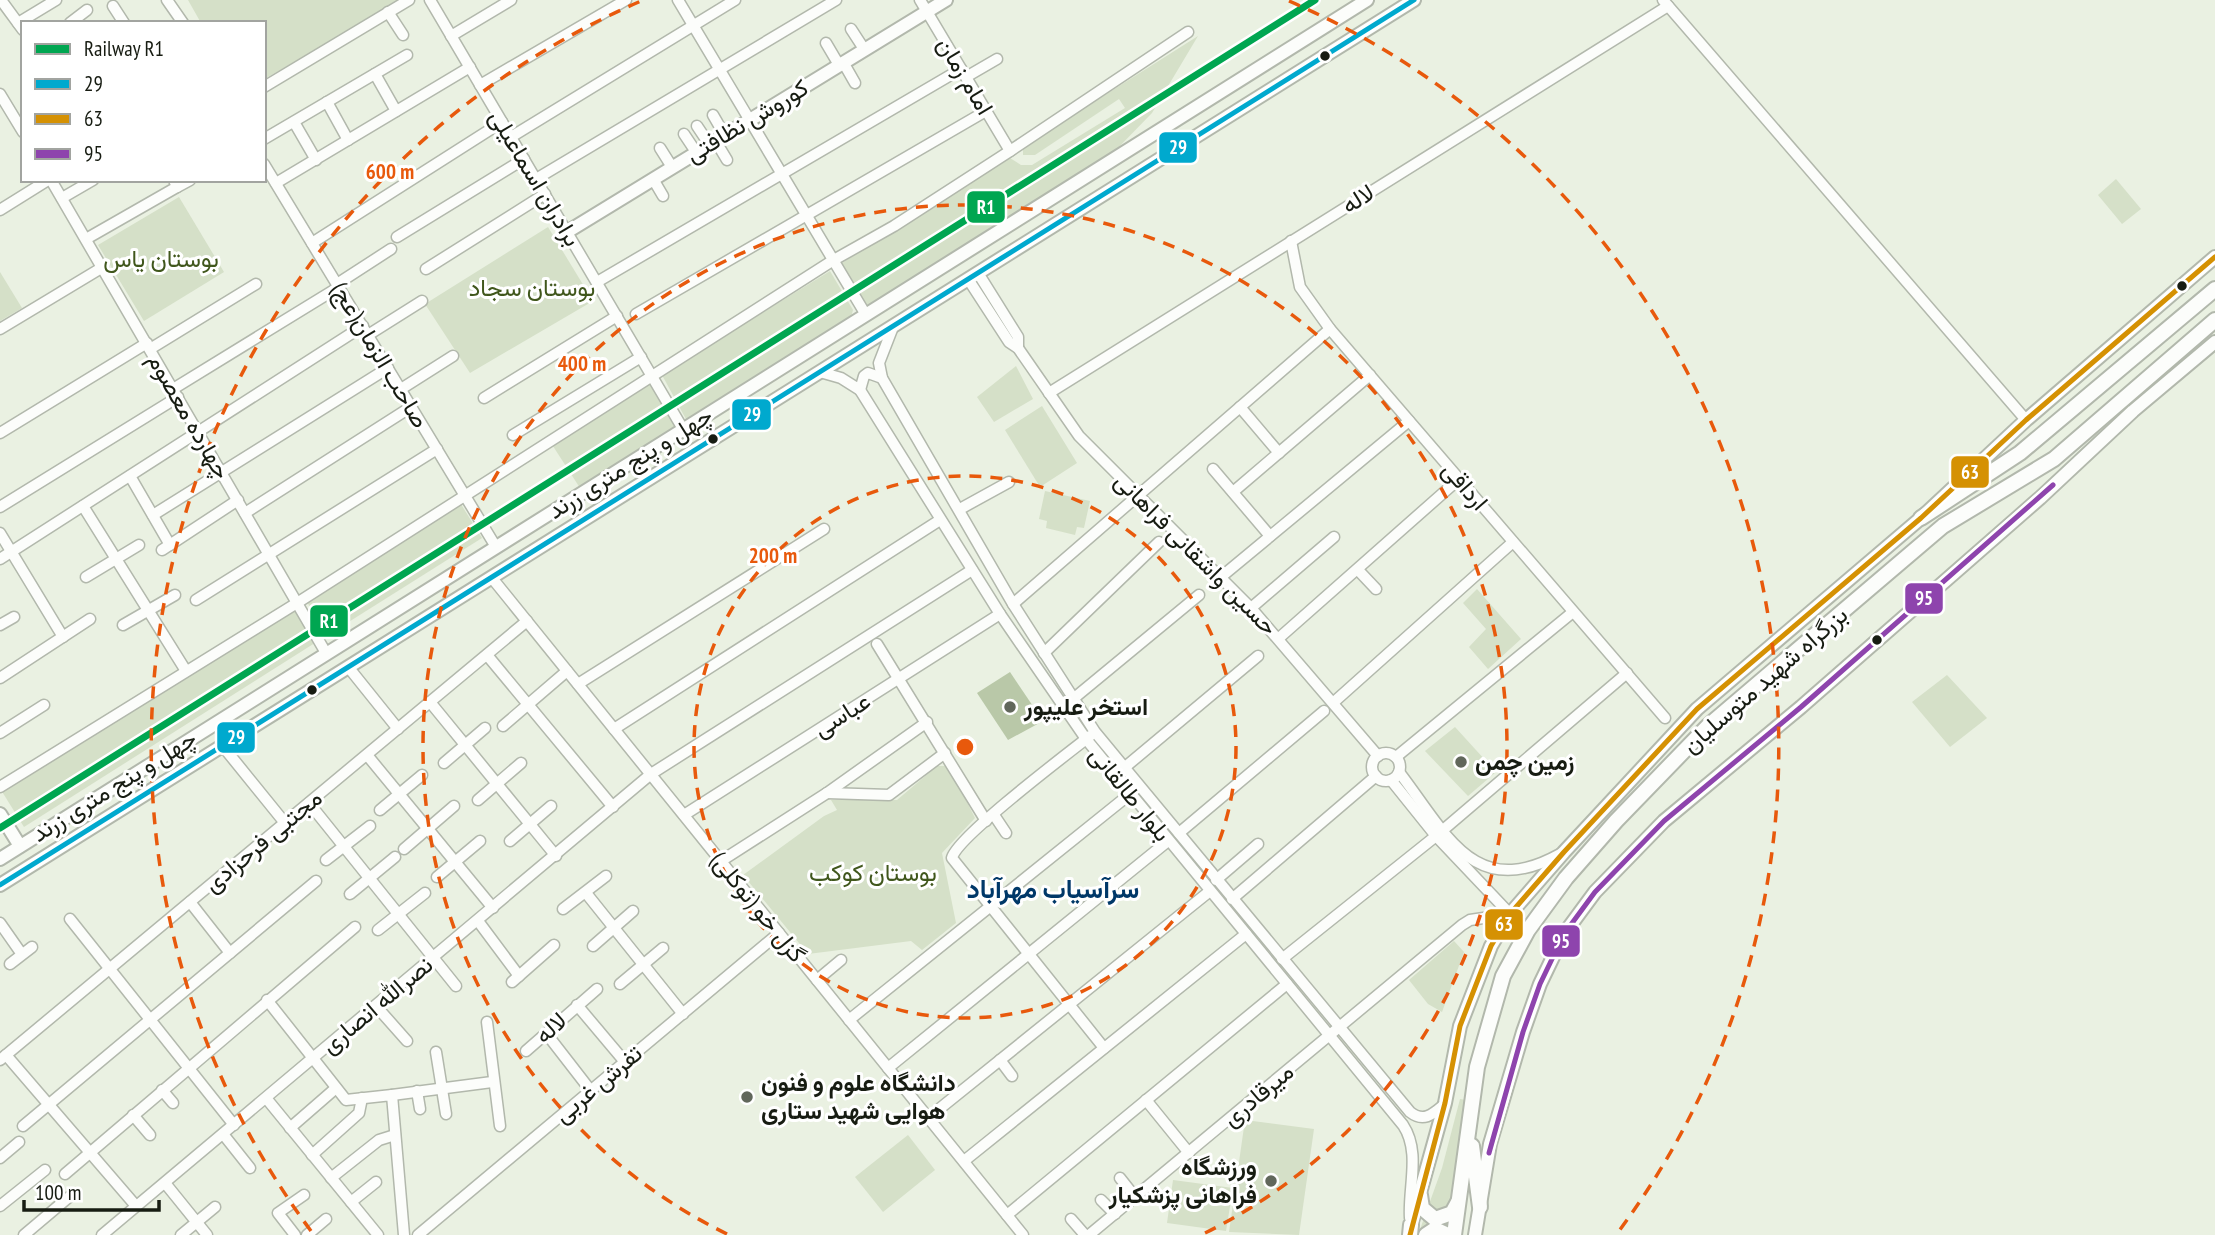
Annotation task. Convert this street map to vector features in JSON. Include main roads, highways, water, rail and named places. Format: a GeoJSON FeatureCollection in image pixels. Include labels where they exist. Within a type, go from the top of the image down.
{"type":"FeatureCollection","features":[{"type":"Feature","properties":{"kind":"highway"},"geometry":{"type":"LineString","coordinates":[[1921,518],[2020,453],[2215,289]]}},
{"type":"Feature","properties":{"kind":"highway","name":"بزرگراه شهید متوسلیان"},"geometry":{"type":"LineString","coordinates":[[1454,1235],[1477,1067],[1503,976],[1528,930],[1566,878],[1616,821],[1708,726],[1943,526],[2064,450],[2215,320]]}},
{"type":"Feature","properties":{"kind":"highway"},"geometry":{"type":"LineString","coordinates":[[1470,1120],[1480,1207]]}},
{"type":"Feature","properties":{"kind":"highway"},"geometry":{"type":"LineString","coordinates":[[1420,1195],[1426,1215],[1435,1219],[1452,1213],[1460,1198]]}},
{"type":"Feature","properties":{"kind":"highway"},"geometry":{"type":"LineString","coordinates":[[1426,1235],[1436,1229],[1448,1235]]}},
{"type":"Feature","properties":{"kind":"main road","name":"کوروش نظافتی"},"geometry":{"type":"LineString","coordinates":[[567,232],[841,64],[924,6],[946,0]]}},
{"type":"Feature","properties":{"kind":"main road","name":"چهل و پنج متری زرند"},"geometry":{"type":"LineString","coordinates":[[0,859],[1367,0]]}},
{"type":"Feature","properties":{"kind":"main road","name":"چهل و پنج متری زرند"},"geometry":{"type":"LineString","coordinates":[[0,884],[1414,0]]}},
{"type":"Feature","properties":{"kind":"main road"},"geometry":{"type":"LineString","coordinates":[[1026,214],[1012,228],[1009,237],[1019,242],[1032,238]]}},
{"type":"Feature","properties":{"kind":"main road"},"geometry":{"type":"LineString","coordinates":[[960,255],[973,276]]}},
{"type":"Feature","properties":{"kind":"main road"},"geometry":{"type":"LineString","coordinates":[[1410,1230],[1445,1103],[1460,1026],[1491,946],[1510,914],[1563,852],[1697,709],[1921,518],[2026,420],[2215,257]]}},
{"type":"Feature","properties":{"kind":"main road"},"geometry":{"type":"LineString","coordinates":[[1475,1235],[1490,1144],[1539,984],[1564,934],[1595,892],[1664,821],[1801,707],[2039,498],[2133,411],[2215,342]]}},
{"type":"Feature","properties":{"kind":"main road"},"geometry":{"type":"LineString","coordinates":[[2064,450],[2133,411]]}},
{"type":"Feature","properties":{"kind":"main road"},"geometry":{"type":"LineString","coordinates":[[0,814],[20,846]]}},
{"type":"Feature","properties":{"kind":"rail line","name":"R1"},"geometry":{"type":"LineString","coordinates":[[0,828],[1315,0]]}},
{"type":"Feature","properties":{"kind":"place","name":"استخر علیپور"},"geometry":{"type":"Point","coordinates":[1010,707]}},
{"type":"Feature","properties":{"kind":"place","name":"زمین چمن"},"geometry":{"type":"Point","coordinates":[1461,762]}},
{"type":"Feature","properties":{"kind":"place","name":"دانشگاه علوم و فنون هوایی شهید ستاری"},"geometry":{"type":"Point","coordinates":[747,1097]}},
{"type":"Feature","properties":{"kind":"place","name":"ورزشگاه فراهانی پزشکیار"},"geometry":{"type":"Point","coordinates":[1271,1181]}},
{"type":"Feature","properties":{"kind":"district","name":"سرآسیاب مهرآباد"},"geometry":{"type":"Point","coordinates":[1053,889]}},
{"type":"Feature","properties":{"kind":"park label","name":"بوستان یاس"},"geometry":{"type":"Point","coordinates":[161,259]}},
{"type":"Feature","properties":{"kind":"park label","name":"بوستان سجاد"},"geometry":{"type":"Point","coordinates":[532,288]}},
{"type":"Feature","properties":{"kind":"park label","name":"بوستان کوکب"},"geometry":{"type":"Point","coordinates":[873,873]}}]}
